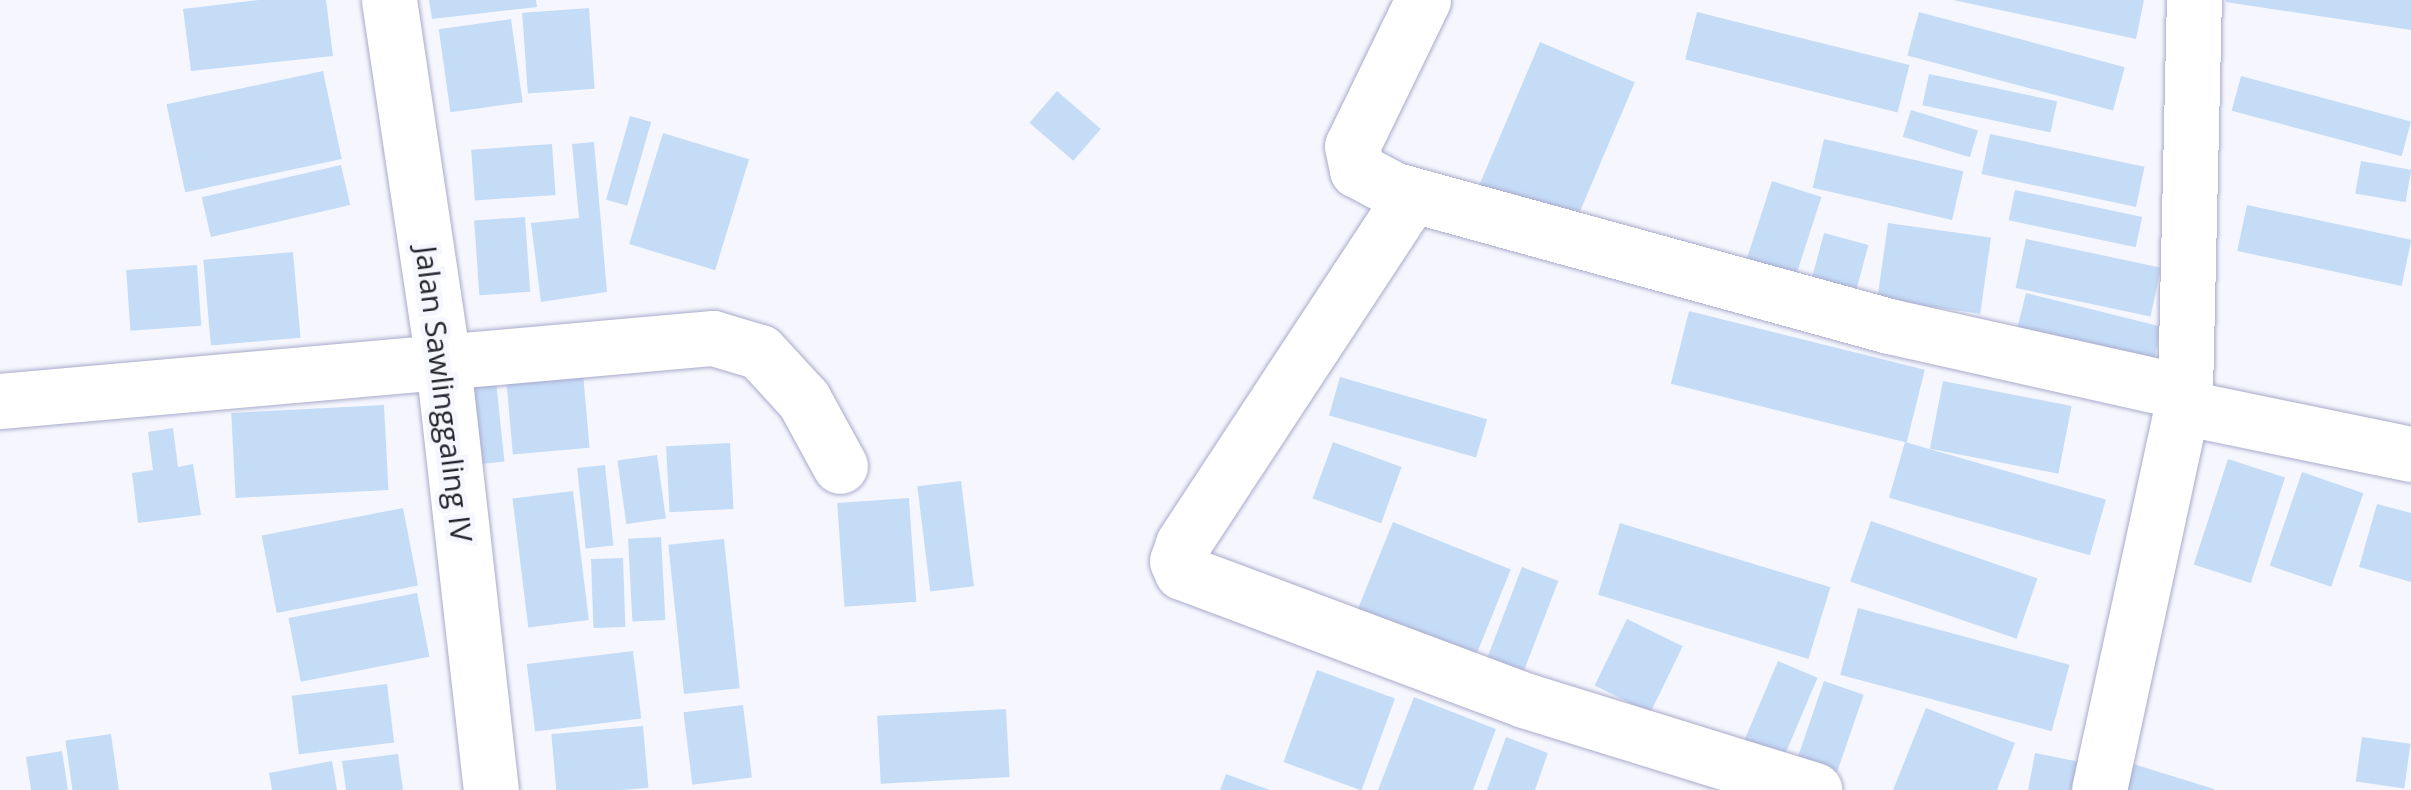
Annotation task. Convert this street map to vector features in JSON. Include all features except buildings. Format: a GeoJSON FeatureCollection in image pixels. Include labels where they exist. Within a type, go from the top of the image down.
{"type":"FeatureCollection","features":[{"type":"Feature","properties":{"kind":"street","name":"Jalan Sawlinggaling IV"},"geometry":{"type":"LineString","coordinates":[[389,0],[443,363],[491,790]]}},
{"type":"Feature","properties":{"kind":"street"},"geometry":{"type":"LineString","coordinates":[[1423,0],[1352,146],[1387,184],[1889,326],[2411,454]]}},
{"type":"Feature","properties":{"kind":"street"},"geometry":{"type":"LineString","coordinates":[[2099,790],[2184,399],[2194,0]]}},
{"type":"Feature","properties":{"kind":"street"},"geometry":{"type":"LineString","coordinates":[[1387,184],[1183,544],[1176,561],[1182,572],[1524,700],[1814,790]]}},
{"type":"Feature","properties":{"kind":"street"},"geometry":{"type":"LineString","coordinates":[[0,402],[714,338],[760,352],[804,400],[840,466]]}}]}
